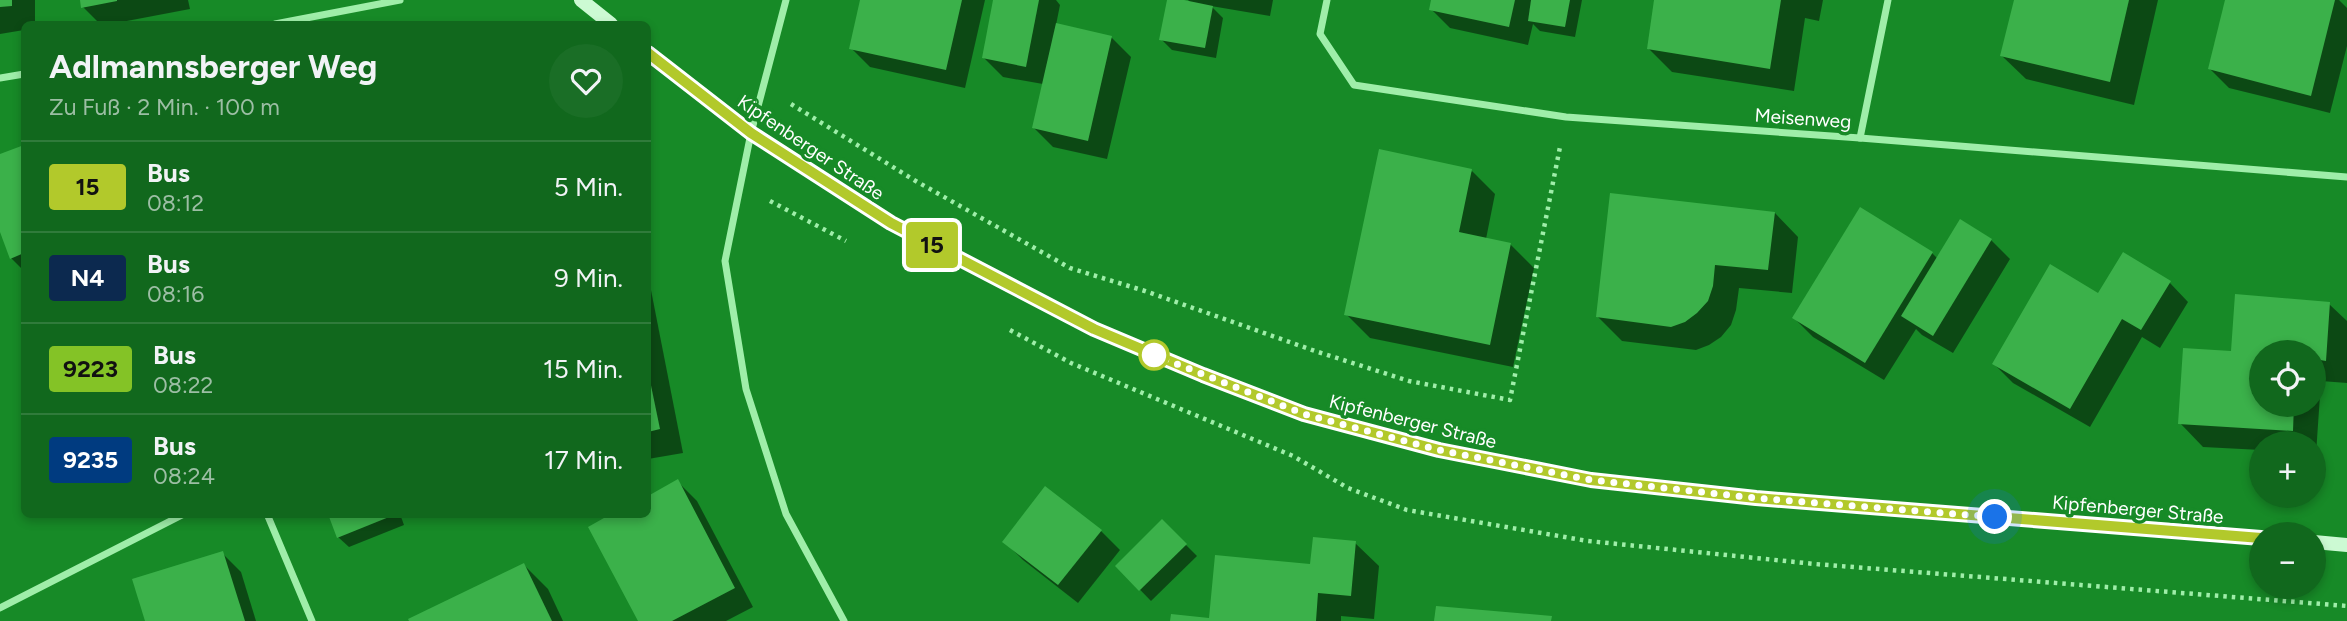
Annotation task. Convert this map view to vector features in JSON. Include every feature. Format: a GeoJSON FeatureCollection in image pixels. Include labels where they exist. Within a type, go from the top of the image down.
{"type":"FeatureCollection","features":[{"type":"Feature","properties":{"kind":"street"},"geometry":{"type":"LineString","coordinates":[[291,21],[400,0]]}},
{"type":"Feature","properties":{"kind":"street"},"geometry":{"type":"LineString","coordinates":[[581,0],[607,21]]}},
{"type":"Feature","properties":{"kind":"street"},"geometry":{"type":"LineString","coordinates":[[786,0],[751,133],[725,261],[746,389],[786,514],[844,621]]}},
{"type":"Feature","properties":{"kind":"street","name":"Meisenweg"},"geometry":{"type":"LineString","coordinates":[[1327,0],[1320,34],[1354,85],[1566,117],[2347,177]]}},
{"type":"Feature","properties":{"kind":"street"},"geometry":{"type":"LineString","coordinates":[[1860,138],[1888,0]]}},
{"type":"Feature","properties":{"kind":"street","name":"Kipfenberger Straße"},"geometry":{"type":"LineString","coordinates":[[651,55],[751,133],[891,223],[1094,329],[1304,414],[1439,450],[1591,480],[1756,498],[2249,537]]}},
{"type":"Feature","properties":{"kind":"street"},"geometry":{"type":"LineString","coordinates":[[0,78],[21,74]]}},
{"type":"Feature","properties":{"kind":"street"},"geometry":{"type":"LineString","coordinates":[[0,608],[176,518]]}},
{"type":"Feature","properties":{"kind":"street"},"geometry":{"type":"LineString","coordinates":[[269,518],[312,621]]}},
{"type":"Feature","properties":{"kind":"street"},"geometry":{"type":"LineString","coordinates":[[2326,543],[2347,545]]}},
{"type":"Feature","properties":{"kind":"path"},"geometry":{"type":"LineString","coordinates":[[764,87],[915,180],[1070,268],[1409,381],[1510,400],[1566,117]]}},
{"type":"Feature","properties":{"kind":"building"},"geometry":{"type":"Polygon","coordinates":[[[0,0],[12,0],[12,6],[0,7],[0,0]]]}},
{"type":"Feature","properties":{"kind":"building"},"geometry":{"type":"Polygon","coordinates":[[[80,0],[117,0],[117,1],[81,8],[80,0]]]}},
{"type":"Feature","properties":{"kind":"building"},"geometry":{"type":"Polygon","coordinates":[[[860,0],[962,0],[946,70],[849,49],[860,0]]]}},
{"type":"Feature","properties":{"kind":"building"},"geometry":{"type":"Polygon","coordinates":[[[993,0],[1039,0],[1026,67],[982,58],[993,0]]]}},
{"type":"Feature","properties":{"kind":"building"},"geometry":{"type":"Polygon","coordinates":[[[1167,0],[1184,0],[1213,6],[1205,48],[1159,40],[1167,0]]]}},
{"type":"Feature","properties":{"kind":"building"},"geometry":{"type":"Polygon","coordinates":[[[1431,0],[1515,0],[1509,27],[1429,10],[1431,0]]]}},
{"type":"Feature","properties":{"kind":"building"},"geometry":{"type":"Polygon","coordinates":[[[1531,0],[1570,0],[1565,27],[1528,21],[1531,0]]]}},
{"type":"Feature","properties":{"kind":"building"},"geometry":{"type":"Polygon","coordinates":[[[1654,0],[1781,0],[1770,69],[1647,49],[1654,0]]]}},
{"type":"Feature","properties":{"kind":"building"},"geometry":{"type":"Polygon","coordinates":[[[2014,0],[2129,0],[2110,82],[2000,56],[2014,0]]]}},
{"type":"Feature","properties":{"kind":"building"},"geometry":{"type":"Polygon","coordinates":[[[2225,0],[2335,0],[2311,96],[2208,69],[2225,0]]]}},
{"type":"Feature","properties":{"kind":"building"},"geometry":{"type":"Polygon","coordinates":[[[1056,23],[1112,36],[1088,141],[1032,128],[1056,23]]]}},
{"type":"Feature","properties":{"kind":"building"},"geometry":{"type":"Polygon","coordinates":[[[21,146],[21,254],[10,259],[0,232],[0,154],[21,146]]]}},
{"type":"Feature","properties":{"kind":"building"},"geometry":{"type":"Polygon","coordinates":[[[1379,149],[1472,169],[1459,232],[1511,243],[1490,345],[1344,315],[1379,149]]]}},
{"type":"Feature","properties":{"kind":"building"},"geometry":{"type":"Polygon","coordinates":[[[1610,193],[1775,212],[1768,270],[1715,265],[1708,301],[1685,322],[1671,327],[1596,317],[1610,193]]]}},
{"type":"Feature","properties":{"kind":"building"},"geometry":{"type":"Polygon","coordinates":[[[1860,207],[1933,252],[1865,363],[1792,318],[1860,207]]]}},
{"type":"Feature","properties":{"kind":"building"},"geometry":{"type":"Polygon","coordinates":[[[1960,219],[1992,239],[1933,336],[1901,316],[1960,219]]]}},
{"type":"Feature","properties":{"kind":"building"},"geometry":{"type":"Polygon","coordinates":[[[2123,252],[2171,281],[2141,330],[2122,319],[2070,409],[1992,364],[2050,264],[2098,293],[2123,252]]]}},
{"type":"Feature","properties":{"kind":"building"},"geometry":{"type":"Polygon","coordinates":[[[2235,294],[2330,302],[2326,361],[2326,340],[2249,340],[2249,417],[2294,417],[2293,431],[2178,424],[2183,348],[2231,351],[2235,294]]]}},
{"type":"Feature","properties":{"kind":"building"},"geometry":{"type":"Polygon","coordinates":[[[651,386],[660,429],[651,431],[651,386]]]}},
{"type":"Feature","properties":{"kind":"building"},"geometry":{"type":"Polygon","coordinates":[[[678,479],[735,588],[672,621],[638,621],[588,527],[604,518],[651,518],[651,494],[678,479]]]}},
{"type":"Feature","properties":{"kind":"building"},"geometry":{"type":"Polygon","coordinates":[[[1045,486],[1102,530],[1058,585],[1002,542],[1045,486]]]}},
{"type":"Feature","properties":{"kind":"building"},"geometry":{"type":"Polygon","coordinates":[[[330,518],[387,518],[337,538],[330,518]]]}},
{"type":"Feature","properties":{"kind":"building"},"geometry":{"type":"Polygon","coordinates":[[[1162,519],[1187,544],[1139,591],[1115,566],[1162,519]]]}},
{"type":"Feature","properties":{"kind":"building"},"geometry":{"type":"Polygon","coordinates":[[[1313,537],[1356,541],[1351,596],[1318,593],[1316,621],[1170,621],[1171,614],[1209,618],[1215,555],[1310,564],[1313,537]]]}},
{"type":"Feature","properties":{"kind":"building"},"geometry":{"type":"Polygon","coordinates":[[[223,551],[245,621],[145,621],[132,579],[223,551]]]}},
{"type":"Feature","properties":{"kind":"building"},"geometry":{"type":"Polygon","coordinates":[[[524,563],[552,621],[408,619],[524,563]]]}},
{"type":"Feature","properties":{"kind":"building"},"geometry":{"type":"Polygon","coordinates":[[[1436,606],[1552,616],[1551,621],[1434,621],[1436,606]]]}},
{"type":"Feature","properties":{"kind":"bus line","name":"15"},"geometry":{"type":"LineString","coordinates":[[651,55],[751,133],[891,223],[1094,329],[1304,414],[1439,450],[1591,480],[1756,498],[2249,537]]}},
{"type":"Feature","properties":{"kind":"route"},"geometry":{"type":"LineString","coordinates":[[1154,355],[1304,414],[1439,450],[1591,480],[1756,498],[1995,517]]}}]}
